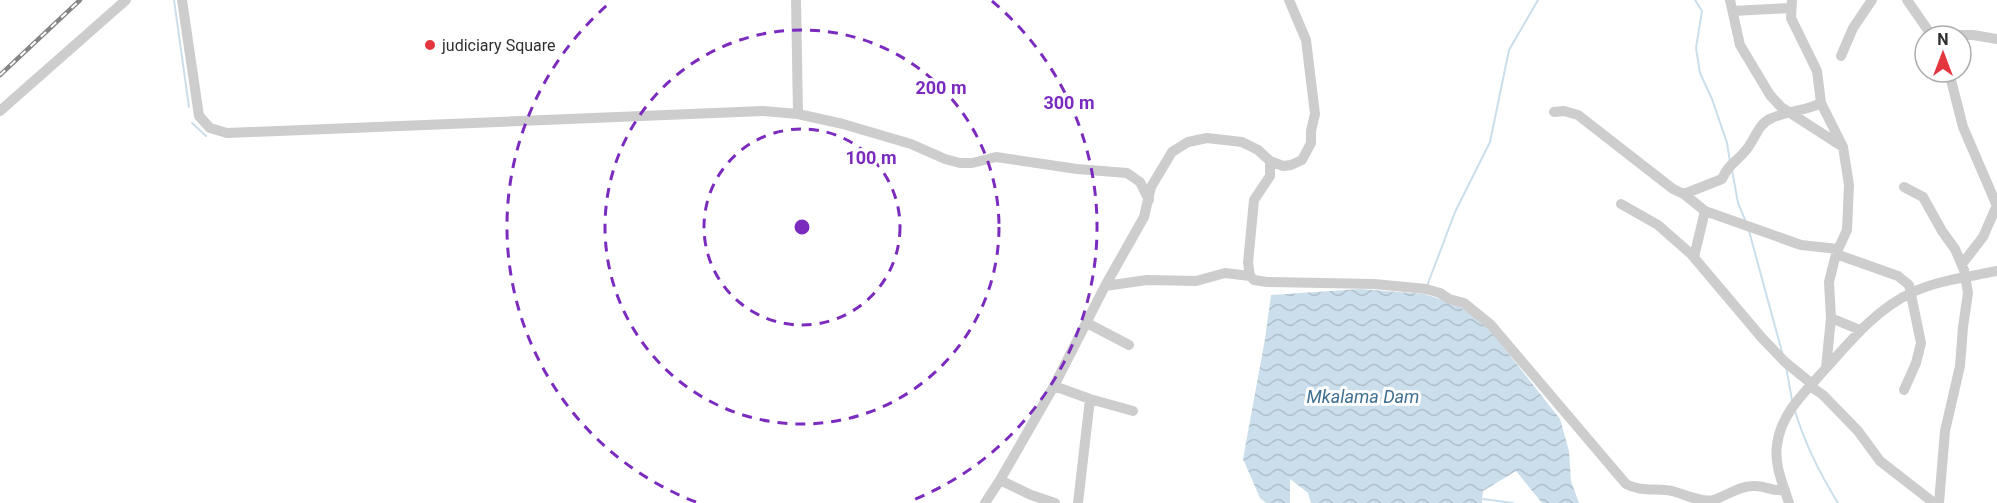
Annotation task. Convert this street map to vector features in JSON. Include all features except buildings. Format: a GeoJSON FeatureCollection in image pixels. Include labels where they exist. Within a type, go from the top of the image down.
{"type":"FeatureCollection","features":[{"type":"Feature","properties":{"kind":"street"},"geometry":{"type":"LineString","coordinates":[[0,111],[126,0]]}},
{"type":"Feature","properties":{"kind":"street"},"geometry":{"type":"LineString","coordinates":[[182,0],[199,116],[210,128],[227,133],[763,111],[798,114],[843,124],[911,144],[960,163],[972,163],[996,157],[1127,173],[1140,182],[1149,200]]}},
{"type":"Feature","properties":{"kind":"street"},"geometry":{"type":"LineString","coordinates":[[796,0],[798,114]]}},
{"type":"Feature","properties":{"kind":"street"},"geometry":{"type":"LineString","coordinates":[[985,503],[1054,386],[1105,286],[1144,217],[1151,187],[1172,152],[1188,142],[1207,138],[1242,142],[1258,150],[1270,161],[1283,166],[1302,160],[1311,143],[1315,114],[1306,40],[1289,0]]}},
{"type":"Feature","properties":{"kind":"street"},"geometry":{"type":"LineString","coordinates":[[1730,0],[1740,45],[1757,77],[1776,103],[1843,147]]}},
{"type":"Feature","properties":{"kind":"street"},"geometry":{"type":"LineString","coordinates":[[1841,56],[1853,28],[1872,0]]}},
{"type":"Feature","properties":{"kind":"street"},"geometry":{"type":"LineString","coordinates":[[1907,0],[1924,24]]}},
{"type":"Feature","properties":{"kind":"street"},"geometry":{"type":"LineString","coordinates":[[1733,11],[1791,4],[1791,18],[1817,71],[1821,103],[1843,147],[1849,185],[1849,208],[1847,230],[1837,251],[1828,286],[1831,318],[1826,368]]}},
{"type":"Feature","properties":{"kind":"street"},"geometry":{"type":"LineString","coordinates":[[1973,35],[1997,39]]}},
{"type":"Feature","properties":{"kind":"street"},"geometry":{"type":"LineString","coordinates":[[1952,84],[1963,127],[1997,206],[1983,237],[1962,264]]}},
{"type":"Feature","properties":{"kind":"street"},"geometry":{"type":"LineString","coordinates":[[1684,194],[1722,178],[1728,167],[1745,152],[1763,123],[1770,118],[1809,109],[1821,103]]}},
{"type":"Feature","properties":{"kind":"street"},"geometry":{"type":"LineString","coordinates":[[1554,112],[1564,111],[1578,116],[1705,211],[1801,245],[1837,251],[1903,279],[1909,285],[1921,343],[1916,363],[1904,390]]}},
{"type":"Feature","properties":{"kind":"street"},"geometry":{"type":"LineString","coordinates":[[1270,161],[1270,176],[1254,200],[1248,263],[1254,280],[1364,284],[1417,288],[1440,293],[1449,299],[1464,303],[1491,325],[1626,484],[1636,489],[1676,492],[1707,502],[1731,490],[1751,486],[1762,486],[1776,491],[1785,490]]}},
{"type":"Feature","properties":{"kind":"street"},"geometry":{"type":"LineString","coordinates":[[1904,187],[1923,197],[1955,249],[1966,278],[1967,300],[1962,356],[1945,431],[1939,503]]}},
{"type":"Feature","properties":{"kind":"street"},"geometry":{"type":"LineString","coordinates":[[1621,204],[1658,225],[1694,257],[1762,338],[1858,431],[1880,461],[1934,503]]}},
{"type":"Feature","properties":{"kind":"street"},"geometry":{"type":"LineString","coordinates":[[1694,257],[1705,211]]}},
{"type":"Feature","properties":{"kind":"street"},"geometry":{"type":"LineString","coordinates":[[1789,503],[1778,465],[1776,448],[1779,434],[1793,405],[1860,330],[1877,315],[1910,293],[1924,287],[1997,272]]}},
{"type":"Feature","properties":{"kind":"street"},"geometry":{"type":"LineString","coordinates":[[1105,286],[1146,280],[1196,281],[1226,273],[1251,276]]}},
{"type":"Feature","properties":{"kind":"street"},"geometry":{"type":"LineString","coordinates":[[1831,318],[1860,330]]}},
{"type":"Feature","properties":{"kind":"street"},"geometry":{"type":"LineString","coordinates":[[1087,323],[1129,345]]}},
{"type":"Feature","properties":{"kind":"street"},"geometry":{"type":"LineString","coordinates":[[1054,386],[1133,411]]}},
{"type":"Feature","properties":{"kind":"street"},"geometry":{"type":"LineString","coordinates":[[1078,503],[1090,399]]}},
{"type":"Feature","properties":{"kind":"street"},"geometry":{"type":"LineString","coordinates":[[1000,480],[1031,495],[1055,503]]}},
{"type":"Feature","properties":{"kind":"water","name":"Mkalama Dam"},"geometry":{"type":"Polygon","coordinates":[[[1360,289],[1424,294],[1456,304],[1486,325],[1560,419],[1569,451],[1571,481],[1579,503],[1542,503],[1516,471],[1483,491],[1482,503],[1311,503],[1308,493],[1290,479],[1290,503],[1266,503],[1260,498],[1243,459],[1271,295],[1360,289]]]}},
{"type":"Feature","properties":{"kind":"waterway"},"geometry":{"type":"LineString","coordinates":[[174,0],[189,107]]}},
{"type":"Feature","properties":{"kind":"waterway"},"geometry":{"type":"LineString","coordinates":[[1427,286],[1455,212],[1490,142],[1509,50],[1538,0]]}},
{"type":"Feature","properties":{"kind":"waterway"},"geometry":{"type":"LineString","coordinates":[[1695,0],[1702,11],[1696,48],[1700,73],[1712,99],[1727,143],[1730,162]]}},
{"type":"Feature","properties":{"kind":"waterway"},"geometry":{"type":"LineString","coordinates":[[192,123],[206,136]]}},
{"type":"Feature","properties":{"kind":"waterway"},"geometry":{"type":"LineString","coordinates":[[1732,170],[1738,203],[1746,222]]}},
{"type":"Feature","properties":{"kind":"waterway"},"geometry":{"type":"LineString","coordinates":[[1749,231],[1782,352]]}},
{"type":"Feature","properties":{"kind":"waterway"},"geometry":{"type":"LineString","coordinates":[[1786,367],[1792,400]]}},
{"type":"Feature","properties":{"kind":"waterway"},"geometry":{"type":"LineString","coordinates":[[1795,411],[1803,435],[1838,503]]}},
{"type":"Feature","properties":{"kind":"waterway"},"geometry":{"type":"LineString","coordinates":[[1483,499],[1513,503]]}},
{"type":"Feature","properties":{"kind":"railway"},"geometry":{"type":"LineString","coordinates":[[0,75],[80,0]]}},
{"type":"Feature","properties":{"kind":"place","name":"judiciary Square"},"geometry":{"type":"Point","coordinates":[430,45]}}]}
